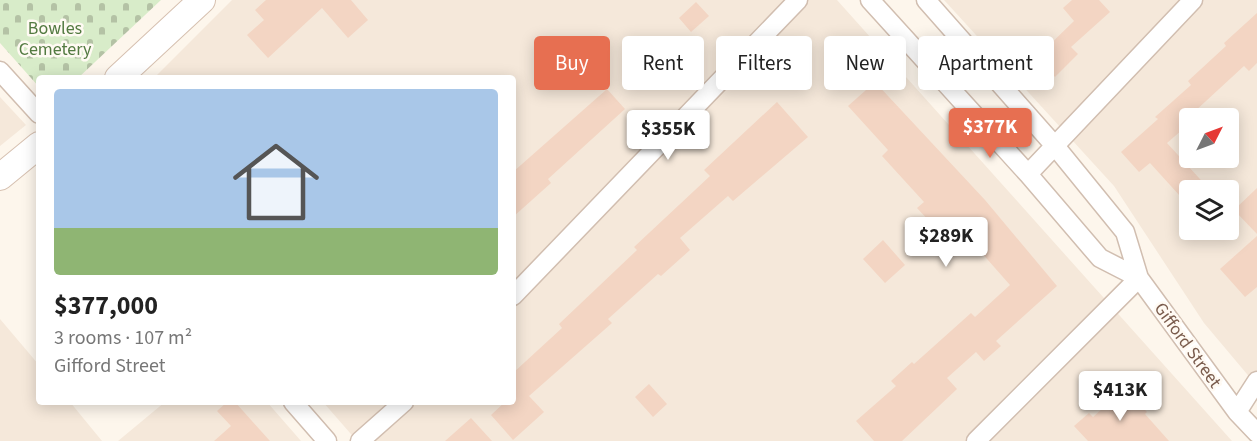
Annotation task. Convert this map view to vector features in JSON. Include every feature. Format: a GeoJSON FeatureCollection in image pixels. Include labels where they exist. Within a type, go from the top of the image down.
{"type":"FeatureCollection","features":[{"type":"Feature","properties":{"kind":"main road"},"geometry":{"type":"LineString","coordinates":[[121,75],[201,0]]}},
{"type":"Feature","properties":{"kind":"main road"},"geometry":{"type":"LineString","coordinates":[[0,177],[36,148]]}},
{"type":"Feature","properties":{"kind":"street"},"geometry":{"type":"LineString","coordinates":[[516,293],[798,0]]}},
{"type":"Feature","properties":{"kind":"street","name":"Gifford Street"},"geometry":{"type":"LineString","coordinates":[[870,0],[1028,174],[1100,258],[1139,278]]}},
{"type":"Feature","properties":{"kind":"street","name":"Gifford Street"},"geometry":{"type":"LineString","coordinates":[[926,0],[1055,146],[1125,232],[1139,278],[1237,412],[1257,433]]}},
{"type":"Feature","properties":{"kind":"street"},"geometry":{"type":"LineString","coordinates":[[1028,174],[1193,0]]}},
{"type":"Feature","properties":{"kind":"street"},"geometry":{"type":"LineString","coordinates":[[0,70],[36,111]]}},
{"type":"Feature","properties":{"kind":"street"},"geometry":{"type":"LineString","coordinates":[[976,441],[1139,278]]}},
{"type":"Feature","properties":{"kind":"street"},"geometry":{"type":"LineString","coordinates":[[1237,412],[1257,381]]}},
{"type":"Feature","properties":{"kind":"street"},"geometry":{"type":"LineString","coordinates":[[296,405],[327,441]]}},
{"type":"Feature","properties":{"kind":"street"},"geometry":{"type":"LineString","coordinates":[[360,441],[401,405]]}},
{"type":"Feature","properties":{"kind":"shaded area"},"geometry":{"type":"Polygon","coordinates":[[[232,0],[837,0],[869,36],[824,36],[824,90],[906,90],[906,77],[1232,441],[357,441],[326,405],[516,405],[516,75],[157,75],[232,0]]]}},
{"type":"Feature","properties":{"kind":"shaded area"},"geometry":{"type":"Polygon","coordinates":[[[944,0],[1257,0],[1257,386],[1204,323],[1114,186],[1026,90],[1054,90],[1054,36],[977,36],[944,0]]]}},
{"type":"Feature","properties":{"kind":"shaded area"},"geometry":{"type":"Polygon","coordinates":[[[0,97],[26,125],[0,146],[0,97]]]}},
{"type":"Feature","properties":{"kind":"shaded area"},"geometry":{"type":"Polygon","coordinates":[[[0,319],[36,361],[36,405],[72,405],[102,441],[0,441],[0,319]]]}},
{"type":"Feature","properties":{"kind":"shaded area"},"geometry":{"type":"Polygon","coordinates":[[[161,405],[270,405],[301,441],[118,441],[161,405]]]}},
{"type":"Feature","properties":{"kind":"green space","name":"Bowles Cemetery"},"geometry":{"type":"Polygon","coordinates":[[[0,0],[161,0],[81,75],[36,75],[36,84],[0,43],[0,0]]]}},
{"type":"Feature","properties":{"kind":"building"},"geometry":{"type":"Polygon","coordinates":[[[266,0],[351,0],[368,20],[348,38],[322,8],[268,58],[247,35],[264,20],[255,10],[266,0]]]}},
{"type":"Feature","properties":{"kind":"building"},"geometry":{"type":"Polygon","coordinates":[[[1072,0],[1099,0],[1110,12],[1071,47],[1078,54],[1055,77],[1054,40],[1074,21],[1063,8],[1072,0]]]}},
{"type":"Feature","properties":{"kind":"building"},"geometry":{"type":"Polygon","coordinates":[[[696,2],[709,16],[691,32],[679,18],[696,2]]]}},
{"type":"Feature","properties":{"kind":"building"},"geometry":{"type":"Polygon","coordinates":[[[1257,13],[1257,63],[1249,71],[1244,66],[1198,108],[1179,108],[1179,133],[1167,143],[1179,156],[1179,168],[1190,168],[1201,180],[1179,180],[1179,195],[1150,163],[1139,172],[1121,152],[1191,85],[1188,81],[1226,46],[1224,43],[1257,13]]]}},
{"type":"Feature","properties":{"kind":"building"},"geometry":{"type":"Polygon","coordinates":[[[608,90],[625,109],[548,179],[551,183],[516,214],[516,169],[608,90]]]}},
{"type":"Feature","properties":{"kind":"building"},"geometry":{"type":"Polygon","coordinates":[[[866,90],[882,90],[985,200],[1057,286],[996,341],[1001,346],[984,361],[976,352],[947,378],[957,389],[902,441],[874,441],[856,421],[896,386],[891,381],[912,362],[914,364],[971,313],[975,317],[1010,285],[957,225],[944,237],[917,208],[924,202],[882,156],[888,150],[848,106],[866,90]]]}},
{"type":"Feature","properties":{"kind":"building"},"geometry":{"type":"Polygon","coordinates":[[[777,102],[808,137],[733,201],[728,196],[680,238],[690,250],[661,276],[658,274],[608,319],[612,323],[529,396],[544,412],[513,440],[491,415],[502,405],[516,405],[516,370],[562,328],[559,324],[637,250],[634,247],[710,176],[704,170],[777,102]]]}},
{"type":"Feature","properties":{"kind":"building"},"geometry":{"type":"Polygon","coordinates":[[[1257,188],[1257,234],[1239,215],[1239,205],[1257,188]]]}},
{"type":"Feature","properties":{"kind":"building"},"geometry":{"type":"Polygon","coordinates":[[[1257,236],[1257,287],[1245,297],[1220,269],[1257,236]]]}},
{"type":"Feature","properties":{"kind":"building"},"geometry":{"type":"Polygon","coordinates":[[[883,240],[905,265],[885,283],[863,259],[883,240]]]}},
{"type":"Feature","properties":{"kind":"building"},"geometry":{"type":"Polygon","coordinates":[[[649,384],[667,404],[653,417],[635,397],[649,384]]]}},
{"type":"Feature","properties":{"kind":"building"},"geometry":{"type":"Polygon","coordinates":[[[1125,388],[1169,441],[1088,441],[1074,426],[1089,413],[1093,417],[1125,388]]]}},
{"type":"Feature","properties":{"kind":"building"},"geometry":{"type":"Polygon","coordinates":[[[224,405],[238,405],[270,441],[214,441],[231,426],[217,411],[224,405]]]}},
{"type":"Feature","properties":{"kind":"building"},"geometry":{"type":"Polygon","coordinates":[[[471,418],[492,441],[445,441],[471,418]]]}}]}
